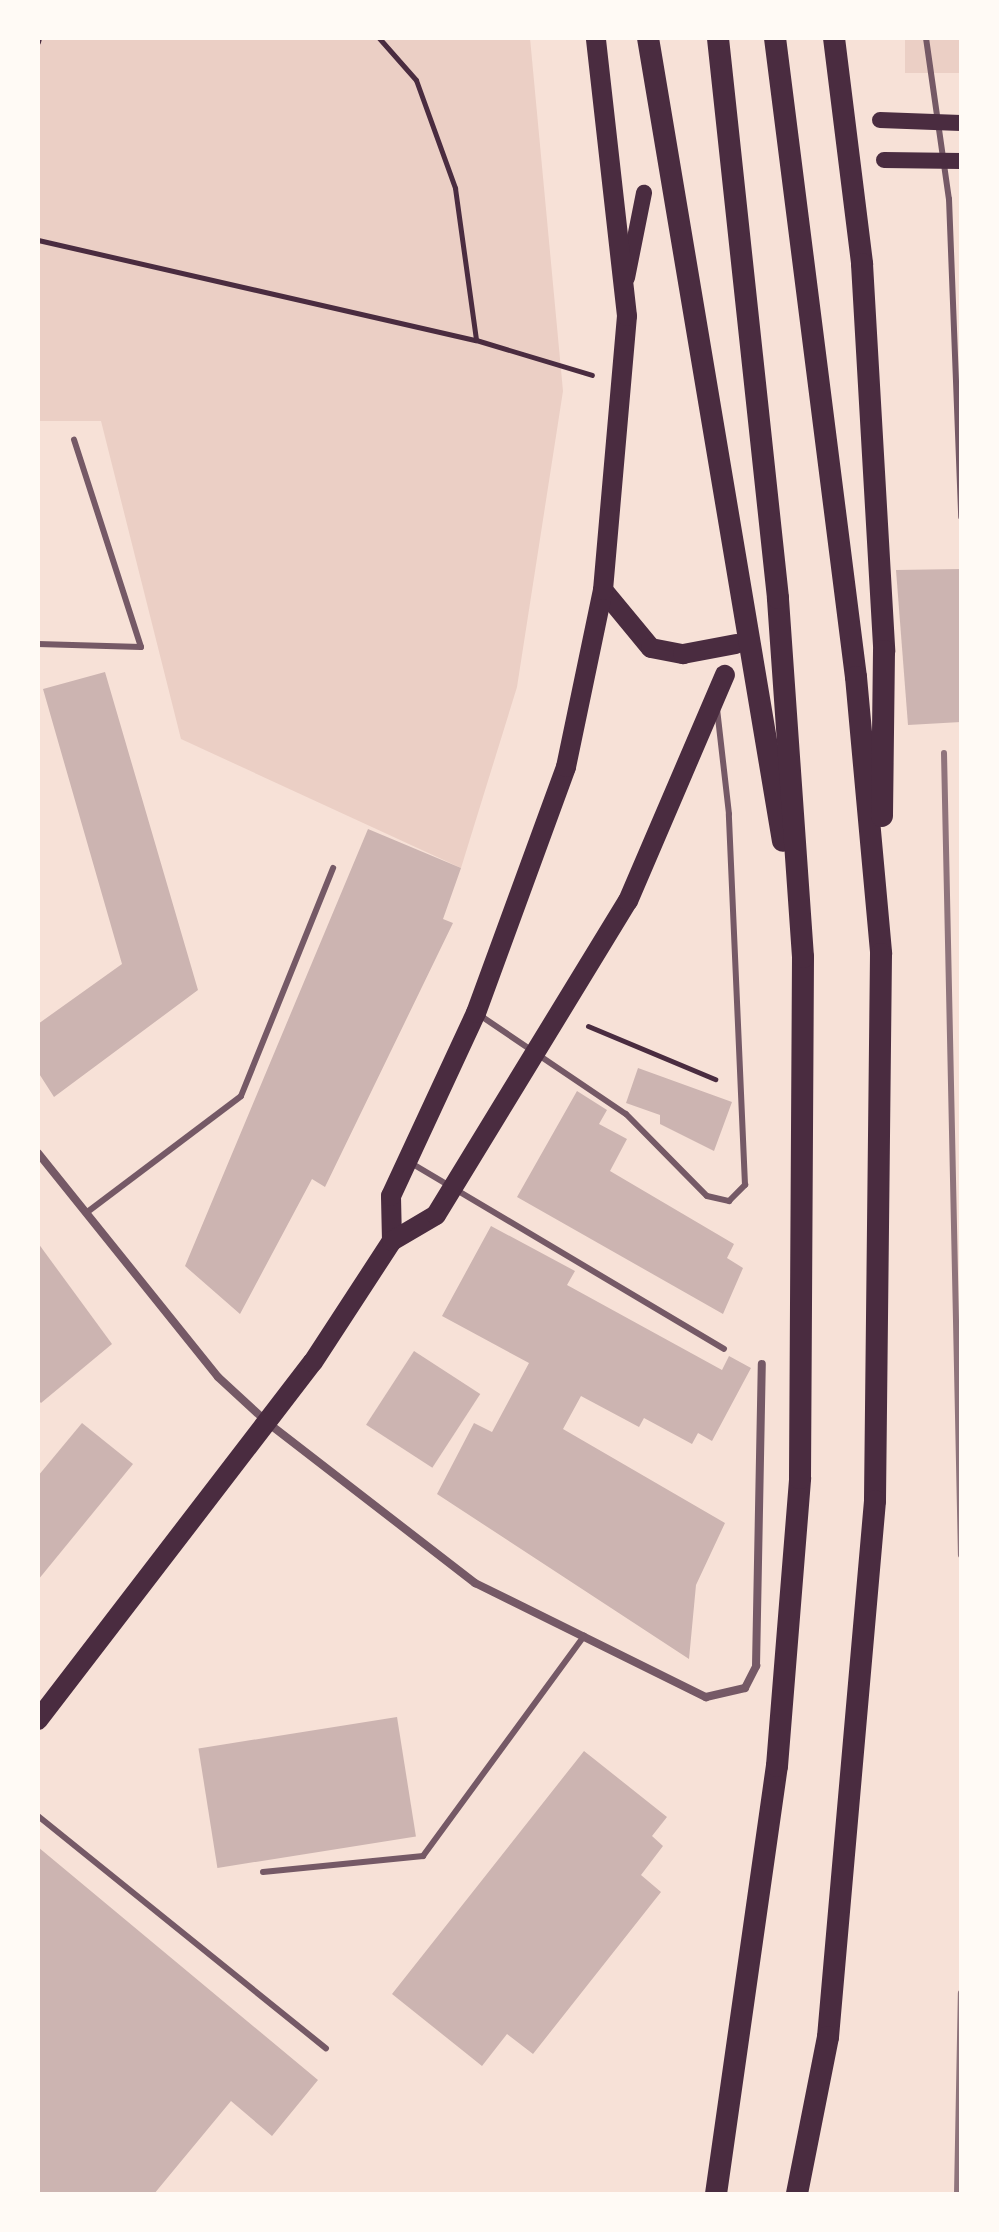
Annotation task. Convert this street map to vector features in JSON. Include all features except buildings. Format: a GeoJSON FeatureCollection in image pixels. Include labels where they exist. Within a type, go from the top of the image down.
{"type":"FeatureCollection","features":[{"type":"Feature","properties":{"kind":"highway"},"geometry":{"type":"LineString","coordinates":[[648,38],[803,957]]}},
{"type":"Feature","properties":{"kind":"highway"},"geometry":{"type":"LineString","coordinates":[[716,2194],[777,1766],[800,1478],[803,957],[776,582],[718,38]]}},
{"type":"Feature","properties":{"kind":"highway"},"geometry":{"type":"LineString","coordinates":[[775,38],[850,629],[881,954]]}},
{"type":"Feature","properties":{"kind":"highway"},"geometry":{"type":"LineString","coordinates":[[797,2194],[828,2037],[875,1501],[884,651],[862,264],[834,38]]}},
{"type":"Feature","properties":{"kind":"main road"},"geometry":{"type":"LineString","coordinates":[[596,38],[627,316]]}},
{"type":"Feature","properties":{"kind":"main road"},"geometry":{"type":"LineString","coordinates":[[880,120],[961,123]]}},
{"type":"Feature","properties":{"kind":"main road"},"geometry":{"type":"LineString","coordinates":[[884,160],[961,161]]}},
{"type":"Feature","properties":{"kind":"main road"},"geometry":{"type":"LineString","coordinates":[[392,1241],[391,1196],[476,1013],[566,767],[603,590],[627,316],[644,193]]}},
{"type":"Feature","properties":{"kind":"main road"},"geometry":{"type":"LineString","coordinates":[[603,590],[651,648],[683,654],[736,644]]}},
{"type":"Feature","properties":{"kind":"main road"},"geometry":{"type":"LineString","coordinates":[[38,1720],[268,1423],[392,1241],[436,1215],[628,901],[725,675]]}},
{"type":"Feature","properties":{"kind":"street"},"geometry":{"type":"LineString","coordinates":[[38,1153],[218,1377],[268,1423],[475,1583],[706,1697],[745,1688],[756,1666],[762,1364]]}},
{"type":"Feature","properties":{"kind":"lane"},"geometry":{"type":"LineString","coordinates":[[926,38],[949,199],[961,517]]}},
{"type":"Feature","properties":{"kind":"lane"},"geometry":{"type":"LineString","coordinates":[[38,644],[141,647],[74,440]]}},
{"type":"Feature","properties":{"kind":"lane"},"geometry":{"type":"LineString","coordinates":[[476,1013],[537,1047],[626,1114],[707,1196],[729,1201],[745,1185],[738,1088],[729,814],[716,698]]}},
{"type":"Feature","properties":{"kind":"lane"},"geometry":{"type":"LineString","coordinates":[[86,1213],[241,1096],[333,868]]}},
{"type":"Feature","properties":{"kind":"lane"},"geometry":{"type":"LineString","coordinates":[[408,1161],[450,1189],[724,1349]]}},
{"type":"Feature","properties":{"kind":"lane"},"geometry":{"type":"LineString","coordinates":[[263,1872],[423,1856],[584,1636]]}},
{"type":"Feature","properties":{"kind":"lane"},"geometry":{"type":"LineString","coordinates":[[38,1816],[326,2048]]}},
{"type":"Feature","properties":{"kind":"path"},"geometry":{"type":"LineString","coordinates":[[379,38],[416,80],[455,188],[476,340]]}},
{"type":"Feature","properties":{"kind":"path"},"geometry":{"type":"LineString","coordinates":[[38,240],[476,340],[623,385]]}},
{"type":"Feature","properties":{"kind":"path"},"geometry":{"type":"LineString","coordinates":[[561,1015],[738,1088]]}},
{"type":"Feature","properties":{"kind":"shaded area"},"geometry":{"type":"Polygon","coordinates":[[[38,38],[530,38],[563,391],[517,687],[461,868],[181,739],[101,421],[38,421],[38,38]]]}},
{"type":"Feature","properties":{"kind":"shaded area"},"geometry":{"type":"Polygon","coordinates":[[[905,38],[961,38],[961,73],[905,73],[905,38]]]}},
{"type":"Feature","properties":{"kind":"railway"},"geometry":{"type":"LineString","coordinates":[[944,753],[961,1555]]}},
{"type":"Feature","properties":{"kind":"railway"},"geometry":{"type":"LineString","coordinates":[[957,2194],[961,1993]]}}]}
